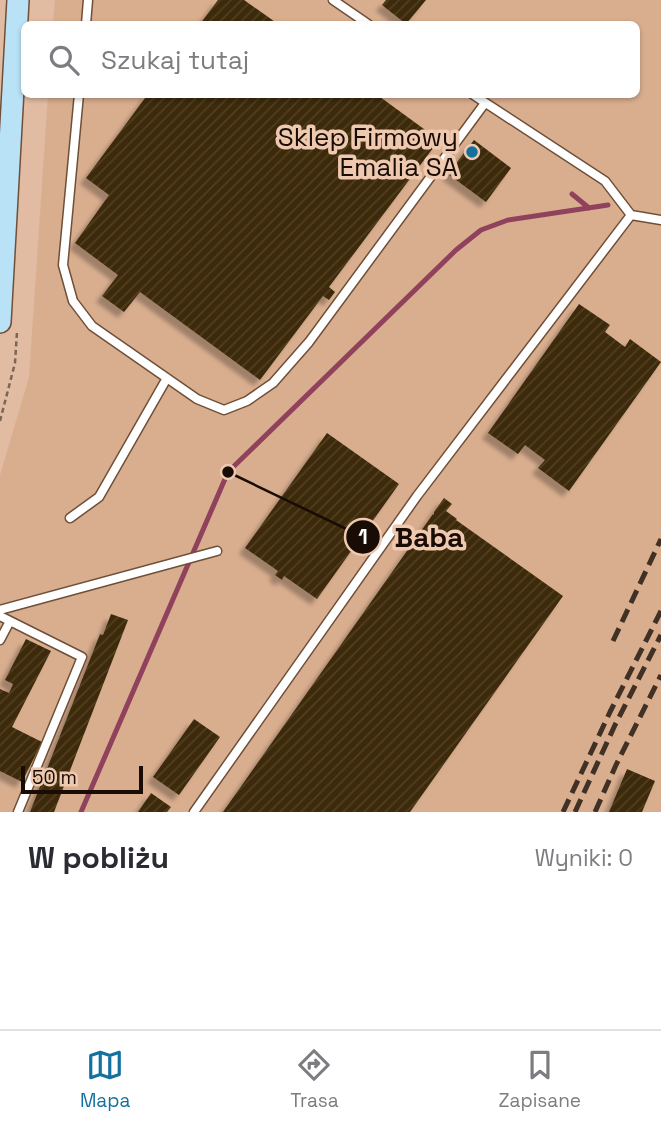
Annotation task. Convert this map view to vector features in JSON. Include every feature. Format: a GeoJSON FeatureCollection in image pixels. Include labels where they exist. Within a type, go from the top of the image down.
{"type":"FeatureCollection","features":[{"type":"Feature","properties":{"kind":"street"},"geometry":{"type":"LineString","coordinates":[[0,322],[11,64],[18,0]]}},
{"type":"Feature","properties":{"kind":"lane"},"geometry":{"type":"LineString","coordinates":[[86,21],[88,0]]}},
{"type":"Feature","properties":{"kind":"lane"},"geometry":{"type":"LineString","coordinates":[[333,0],[364,21]]}},
{"type":"Feature","properties":{"kind":"lane"},"geometry":{"type":"LineString","coordinates":[[79,98],[63,265],[73,301],[92,326],[197,399],[224,410],[247,401],[273,383],[309,342],[485,103]]}},
{"type":"Feature","properties":{"kind":"lane"},"geometry":{"type":"LineString","coordinates":[[478,98],[605,181],[631,215],[661,220]]}},
{"type":"Feature","properties":{"kind":"lane"},"geometry":{"type":"LineString","coordinates":[[194,812],[417,496],[631,215]]}},
{"type":"Feature","properties":{"kind":"lane"},"geometry":{"type":"LineString","coordinates":[[70,518],[99,497],[167,377]]}},
{"type":"Feature","properties":{"kind":"lane"},"geometry":{"type":"LineString","coordinates":[[0,610],[217,551]]}},
{"type":"Feature","properties":{"kind":"lane"},"geometry":{"type":"LineString","coordinates":[[0,616],[82,657],[19,812]]}},
{"type":"Feature","properties":{"kind":"lane"},"geometry":{"type":"LineString","coordinates":[[0,640],[10,621]]}},
{"type":"Feature","properties":{"kind":"shaded area"},"geometry":{"type":"Polygon","coordinates":[[[55,0],[661,0],[661,812],[0,812],[0,475],[29,377],[48,98],[640,98],[640,21],[53,21],[55,0]]]}},
{"type":"Feature","properties":{"kind":"building"},"geometry":{"type":"Polygon","coordinates":[[[218,0],[244,0],[274,21],[202,21],[218,0]]]}},
{"type":"Feature","properties":{"kind":"building"},"geometry":{"type":"Polygon","coordinates":[[[386,0],[426,0],[408,21],[402,21],[382,5],[386,0]]]}},
{"type":"Feature","properties":{"kind":"building"},"geometry":{"type":"Polygon","coordinates":[[[145,98],[381,98],[439,140],[329,287],[335,292],[329,300],[323,296],[260,380],[140,292],[124,312],[102,296],[118,275],[75,243],[109,195],[86,178],[145,98]]]}},
{"type":"Feature","properties":{"kind":"building"},"geometry":{"type":"Polygon","coordinates":[[[474,140],[511,168],[486,202],[448,174],[474,140]]]}},
{"type":"Feature","properties":{"kind":"building"},"geometry":{"type":"Polygon","coordinates":[[[579,304],[610,325],[605,332],[625,347],[630,339],[661,362],[569,491],[538,468],[545,460],[525,445],[518,454],[488,433],[579,304]]]}},
{"type":"Feature","properties":{"kind":"building"},"geometry":{"type":"Polygon","coordinates":[[[327,433],[399,484],[317,599],[284,576],[282,580],[275,575],[278,571],[245,548],[327,433]]]}},
{"type":"Feature","properties":{"kind":"building"},"geometry":{"type":"Polygon","coordinates":[[[444,498],[452,504],[446,511],[456,520],[563,596],[410,812],[223,812],[434,515],[444,498]]]}},
{"type":"Feature","properties":{"kind":"building"},"geometry":{"type":"Polygon","coordinates":[[[111,614],[128,620],[54,812],[30,812],[100,634],[103,635],[111,614]]]}},
{"type":"Feature","properties":{"kind":"building"},"geometry":{"type":"Polygon","coordinates":[[[26,639],[51,651],[12,727],[42,742],[22,782],[0,771],[0,689],[9,693],[13,684],[5,680],[26,639]]]}},
{"type":"Feature","properties":{"kind":"building"},"geometry":{"type":"Polygon","coordinates":[[[194,719],[220,737],[179,795],[153,777],[194,719]]]}},
{"type":"Feature","properties":{"kind":"building"},"geometry":{"type":"Polygon","coordinates":[[[627,769],[655,781],[642,812],[609,812],[627,769]]]}},
{"type":"Feature","properties":{"kind":"building"},"geometry":{"type":"Polygon","coordinates":[[[151,793],[171,807],[167,812],[138,812],[151,793]]]}},
{"type":"Feature","properties":{"kind":"waterway"},"geometry":{"type":"LineString","coordinates":[[572,194],[589,208]]}},
{"type":"Feature","properties":{"kind":"waterway"},"geometry":{"type":"LineString","coordinates":[[81,812],[228,472],[456,250],[481,230],[508,220],[608,205]]}},
{"type":"Feature","properties":{"kind":"railway"},"geometry":{"type":"LineString","coordinates":[[613,641],[661,539]]}},
{"type":"Feature","properties":{"kind":"railway"},"geometry":{"type":"LineString","coordinates":[[563,812],[661,611]]}},
{"type":"Feature","properties":{"kind":"railway"},"geometry":{"type":"LineString","coordinates":[[575,812],[661,635]]}},
{"type":"Feature","properties":{"kind":"railway"},"geometry":{"type":"LineString","coordinates":[[595,812],[661,675]]}},
{"type":"Feature","properties":{"kind":"place","name":"Sklep Firmowy Emalia SA"},"geometry":{"type":"Point","coordinates":[472,152]}},
{"type":"Feature","properties":{"kind":"place","name":"Baba"},"geometry":{"type":"Point","coordinates":[228,472]}}]}
